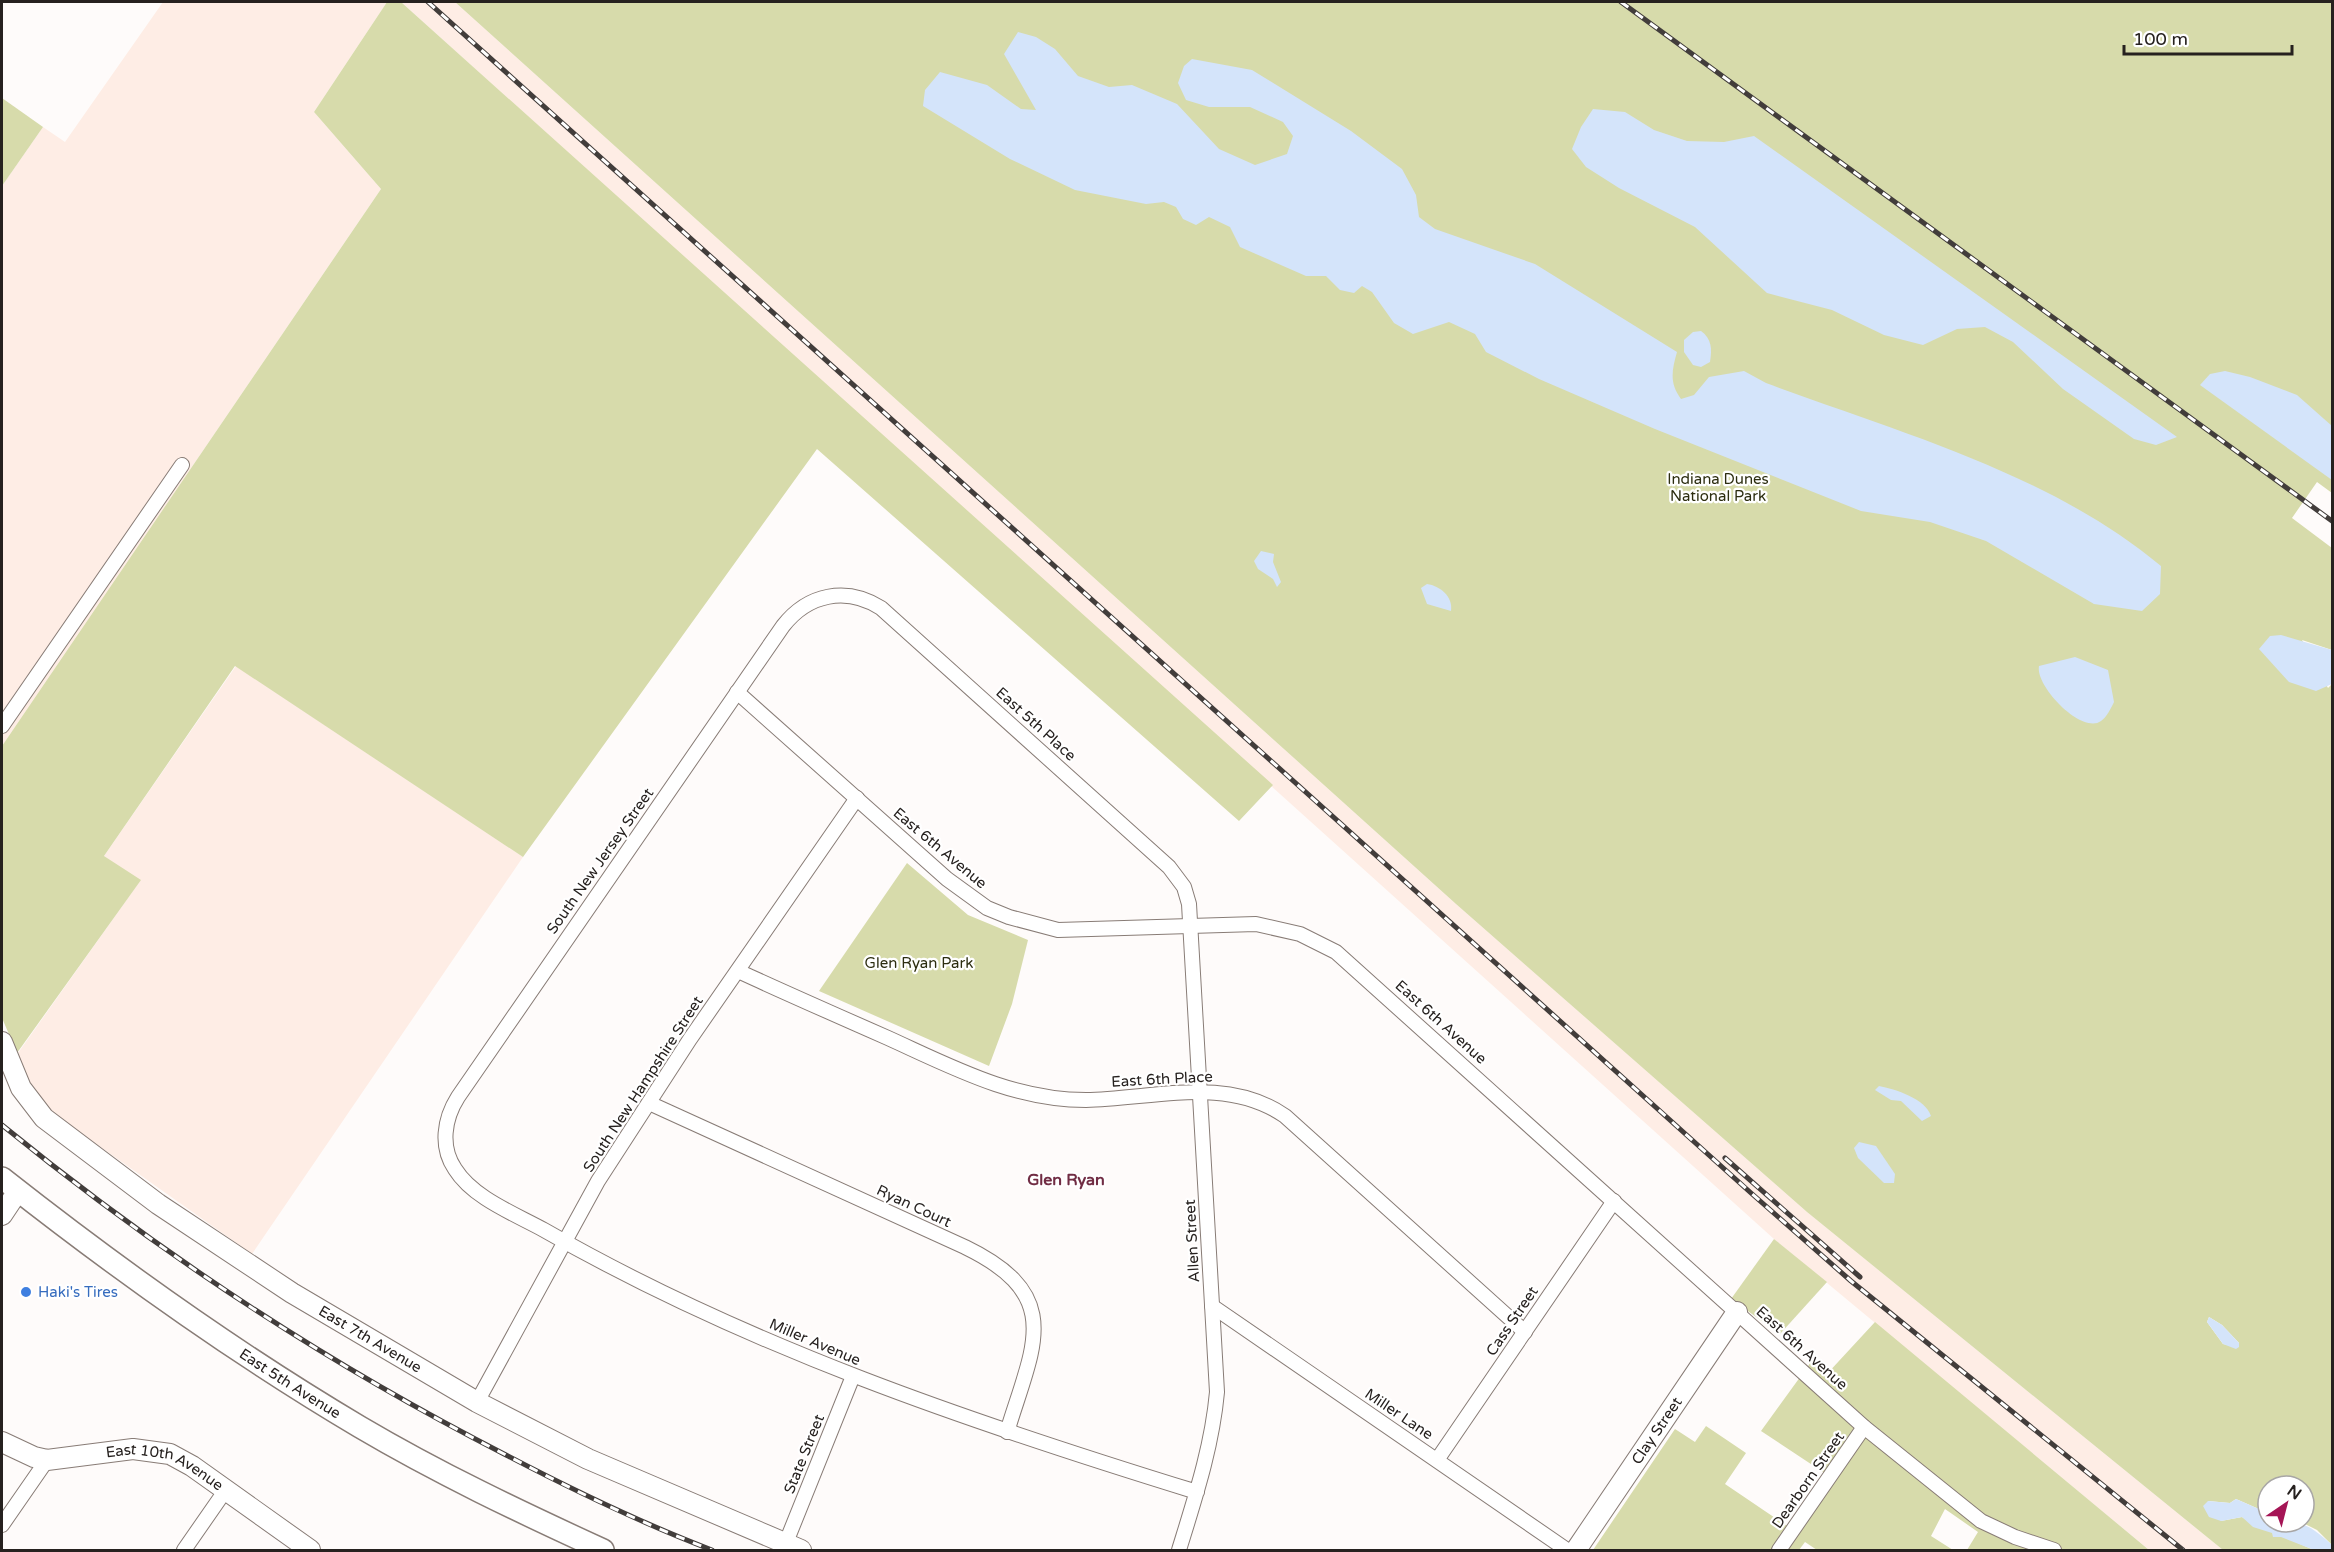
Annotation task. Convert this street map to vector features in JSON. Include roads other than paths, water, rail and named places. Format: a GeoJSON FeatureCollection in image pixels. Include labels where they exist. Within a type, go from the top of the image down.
{"type":"FeatureCollection","features":[{"type":"Feature","properties":{"kind":"main road","name":"East 5th Avenue"},"geometry":{"type":"LineString","coordinates":[[2,1178],[200,1323],[295,1387],[423,1462],[603,1551]]}},
{"type":"Feature","properties":{"kind":"street"},"geometry":{"type":"LineString","coordinates":[[2,726],[182,465]]}},
{"type":"Feature","properties":{"kind":"street","name":"East 5th Place"},"geometry":{"type":"LineString","coordinates":[[818,598],[833,595],[858,597],[871,601],[893,618],[1169,867],[1184,887],[1189,904],[1189,926]]}},
{"type":"Feature","properties":{"kind":"street","name":"South New Jersey Street"},"geometry":{"type":"LineString","coordinates":[[450,1160],[446,1127],[454,1102],[791,615],[818,598]]}},
{"type":"Feature","properties":{"kind":"street","name":"East 6th Avenue"},"geometry":{"type":"LineString","coordinates":[[737,692],[966,895],[1009,917],[1058,930],[1235,923],[1279,927],[1336,952],[1864,1427],[1981,1521],[2015,1537],[2055,1551]]}},
{"type":"Feature","properties":{"kind":"street","name":"South New Hampshire Street"},"geometry":{"type":"LineString","coordinates":[[477,1402],[598,1181],[857,798]]}},
{"type":"Feature","properties":{"kind":"street","name":"Allen Street"},"geometry":{"type":"LineString","coordinates":[[1179,1551],[1212,1432],[1217,1392],[1189,926]]}},
{"type":"Feature","properties":{"kind":"street","name":"East 6th Place"},"geometry":{"type":"LineString","coordinates":[[738,971],[1002,1088],[1028,1094],[1085,1100],[1200,1093],[1238,1094],[1262,1102],[1285,1116],[1525,1332]]}},
{"type":"Feature","properties":{"kind":"street","name":"East 7th Avenue"},"geometry":{"type":"LineString","coordinates":[[2,1042],[21,1088],[34,1108],[100,1162],[239,1259],[398,1357],[477,1402],[588,1459],[793,1548]]}},
{"type":"Feature","properties":{"kind":"street","name":"Ryan Court"},"geometry":{"type":"LineString","coordinates":[[649,1103],[1000,1265],[1013,1277],[1028,1304],[1034,1339],[1007,1432]]}},
{"type":"Feature","properties":{"kind":"street","name":"Miller Avenue"},"geometry":{"type":"LineString","coordinates":[[450,1160],[461,1178],[476,1191],[564,1242],[674,1297],[853,1376],[1007,1432],[1197,1492]]}},
{"type":"Feature","properties":{"kind":"street"},"geometry":{"type":"LineString","coordinates":[[2,1215],[18,1191]]}},
{"type":"Feature","properties":{"kind":"street","name":"Cass Street"},"geometry":{"type":"LineString","coordinates":[[1437,1460],[1614,1201]]}},
{"type":"Feature","properties":{"kind":"street","name":"Miller Lane"},"geometry":{"type":"LineString","coordinates":[[1212,1306],[1567,1551]]}},
{"type":"Feature","properties":{"kind":"street","name":"Clay Street"},"geometry":{"type":"LineString","coordinates":[[1576,1551],[1737,1312]]}},
{"type":"Feature","properties":{"kind":"street","name":"State Street"},"geometry":{"type":"LineString","coordinates":[[793,1548],[853,1376]]}},
{"type":"Feature","properties":{"kind":"street","name":"Dearborn Street"},"geometry":{"type":"LineString","coordinates":[[1779,1551],[1864,1427]]}},
{"type":"Feature","properties":{"kind":"street","name":"East 10th Avenue"},"geometry":{"type":"LineString","coordinates":[[2,1442],[34,1457],[47,1460],[133,1449],[158,1451],[181,1459],[309,1551]]}},
{"type":"Feature","properties":{"kind":"street"},"geometry":{"type":"LineString","coordinates":[[2,1525],[47,1460]]}},
{"type":"Feature","properties":{"kind":"street"},"geometry":{"type":"LineString","coordinates":[[184,1551],[225,1491]]}},
{"type":"Feature","properties":{"kind":"water"},"geometry":{"type":"Polygon","coordinates":[[[1018,32],[1036,37],[1055,49],[1078,76],[1109,87],[1132,85],[1177,104],[1219,149],[1255,165],[1287,154],[1293,136],[1283,122],[1250,107],[1209,107],[1186,100],[1178,83],[1184,66],[1192,59],[1252,70],[1351,131],[1402,169],[1416,195],[1419,217],[1435,229],[1535,264],[1677,352],[1673,382],[1681,399],[1694,395],[1709,377],[1744,371],[1766,383],[1972,458],[2071,505],[2117,533],[2161,566],[2160,594],[2142,611],[2094,604],[1986,541],[1930,522],[1861,511],[1655,429],[1539,379],[1486,352],[1475,334],[1449,322],[1413,334],[1394,323],[1372,292],[1362,286],[1354,293],[1340,290],[1326,276],[1306,276],[1240,247],[1230,227],[1209,217],[1196,225],[1183,219],[1176,207],[1164,202],[1146,204],[1075,190],[1010,159],[923,106],[925,90],[940,72],[987,85],[1021,109],[1036,110],[1004,54],[1018,32]]]}},
{"type":"Feature","properties":{"kind":"water"},"geometry":{"type":"Polygon","coordinates":[[[1593,109],[1625,112],[1654,130],[1687,141],[1724,142],[1754,136],[2177,437],[2156,445],[2134,439],[2063,389],[2013,342],[1985,327],[1957,329],[1923,345],[1884,335],[1832,310],[1767,293],[1695,227],[1619,188],[1586,167],[1572,149],[1581,127],[1593,109]]]}},
{"type":"Feature","properties":{"kind":"water"},"geometry":{"type":"Polygon","coordinates":[[[1701,331],[1709,341],[1711,353],[1710,362],[1701,367],[1693,365],[1684,352],[1684,340],[1693,332],[1701,331]]]}},
{"type":"Feature","properties":{"kind":"water"},"geometry":{"type":"Polygon","coordinates":[[[2225,371],[2250,377],[2297,395],[2332,426],[2332,480],[2200,385],[2210,374],[2225,371]]]}},
{"type":"Feature","properties":{"kind":"water"},"geometry":{"type":"Polygon","coordinates":[[[1261,551],[1274,554],[1273,562],[1281,582],[1277,587],[1273,579],[1258,569],[1254,561],[1261,551]]]}},
{"type":"Feature","properties":{"kind":"water"},"geometry":{"type":"Polygon","coordinates":[[[1427,584],[1437,587],[1448,596],[1451,611],[1427,604],[1421,588],[1427,584]]]}},
{"type":"Feature","properties":{"kind":"water"},"geometry":{"type":"Polygon","coordinates":[[[2281,635],[2332,650],[2332,684],[2316,691],[2289,682],[2259,649],[2270,636],[2281,635]]]}},
{"type":"Feature","properties":{"kind":"water"},"geometry":{"type":"Polygon","coordinates":[[[2075,657],[2108,670],[2114,702],[2101,721],[2093,723],[2083,721],[2072,715],[2061,706],[2044,685],[2039,666],[2075,657]]]}},
{"type":"Feature","properties":{"kind":"water"},"geometry":{"type":"Polygon","coordinates":[[[1879,1086],[1901,1092],[1917,1100],[1931,1116],[1922,1121],[1901,1101],[1891,1100],[1875,1090],[1879,1086]]]}},
{"type":"Feature","properties":{"kind":"water"},"geometry":{"type":"Polygon","coordinates":[[[1859,1142],[1876,1146],[1895,1174],[1894,1183],[1884,1183],[1858,1158],[1854,1148],[1859,1142]]]}},
{"type":"Feature","properties":{"kind":"water"},"geometry":{"type":"Polygon","coordinates":[[[2209,1317],[2222,1325],[2239,1343],[2239,1347],[2236,1349],[2223,1344],[2207,1322],[2209,1317]]]}},
{"type":"Feature","properties":{"kind":"water"},"geometry":{"type":"Polygon","coordinates":[[[2236,1499],[2256,1508],[2256,1528],[2242,1517],[2221,1521],[2209,1517],[2203,1506],[2208,1501],[2230,1503],[2236,1499]]]}},
{"type":"Feature","properties":{"kind":"water"},"geometry":{"type":"Polygon","coordinates":[[[2316,1532],[2332,1545],[2332,1550],[2314,1550],[2281,1537],[2273,1537],[2272,1534],[2316,1534],[2316,1532]]]}},
{"type":"Feature","properties":{"kind":"railway"},"geometry":{"type":"LineString","coordinates":[[428,2],[1751,1193],[1851,1281],[2183,1550]]}},
{"type":"Feature","properties":{"kind":"railway"},"geometry":{"type":"LineString","coordinates":[[1621,2],[2332,521]]}},
{"type":"Feature","properties":{"kind":"railway"},"geometry":{"type":"LineString","coordinates":[[2,1125],[122,1218],[183,1261],[245,1304],[373,1383],[556,1481],[712,1550]]}},
{"type":"Feature","properties":{"kind":"railway"},"geometry":{"type":"LineString","coordinates":[[1725,1158],[1860,1277]]}},
{"type":"Feature","properties":{"kind":"place","name":"Haki's Tires"},"geometry":{"type":"Point","coordinates":[26,1292]}},
{"type":"Feature","properties":{"kind":"district","name":"Glen Ryan"},"geometry":{"type":"Point","coordinates":[1066,1180]}},
{"type":"Feature","properties":{"kind":"park label","name":"Indiana Dunes National Park"},"geometry":{"type":"Point","coordinates":[1718,488]}},
{"type":"Feature","properties":{"kind":"park label","name":"Glen Ryan Park"},"geometry":{"type":"Point","coordinates":[919,963]}}]}
